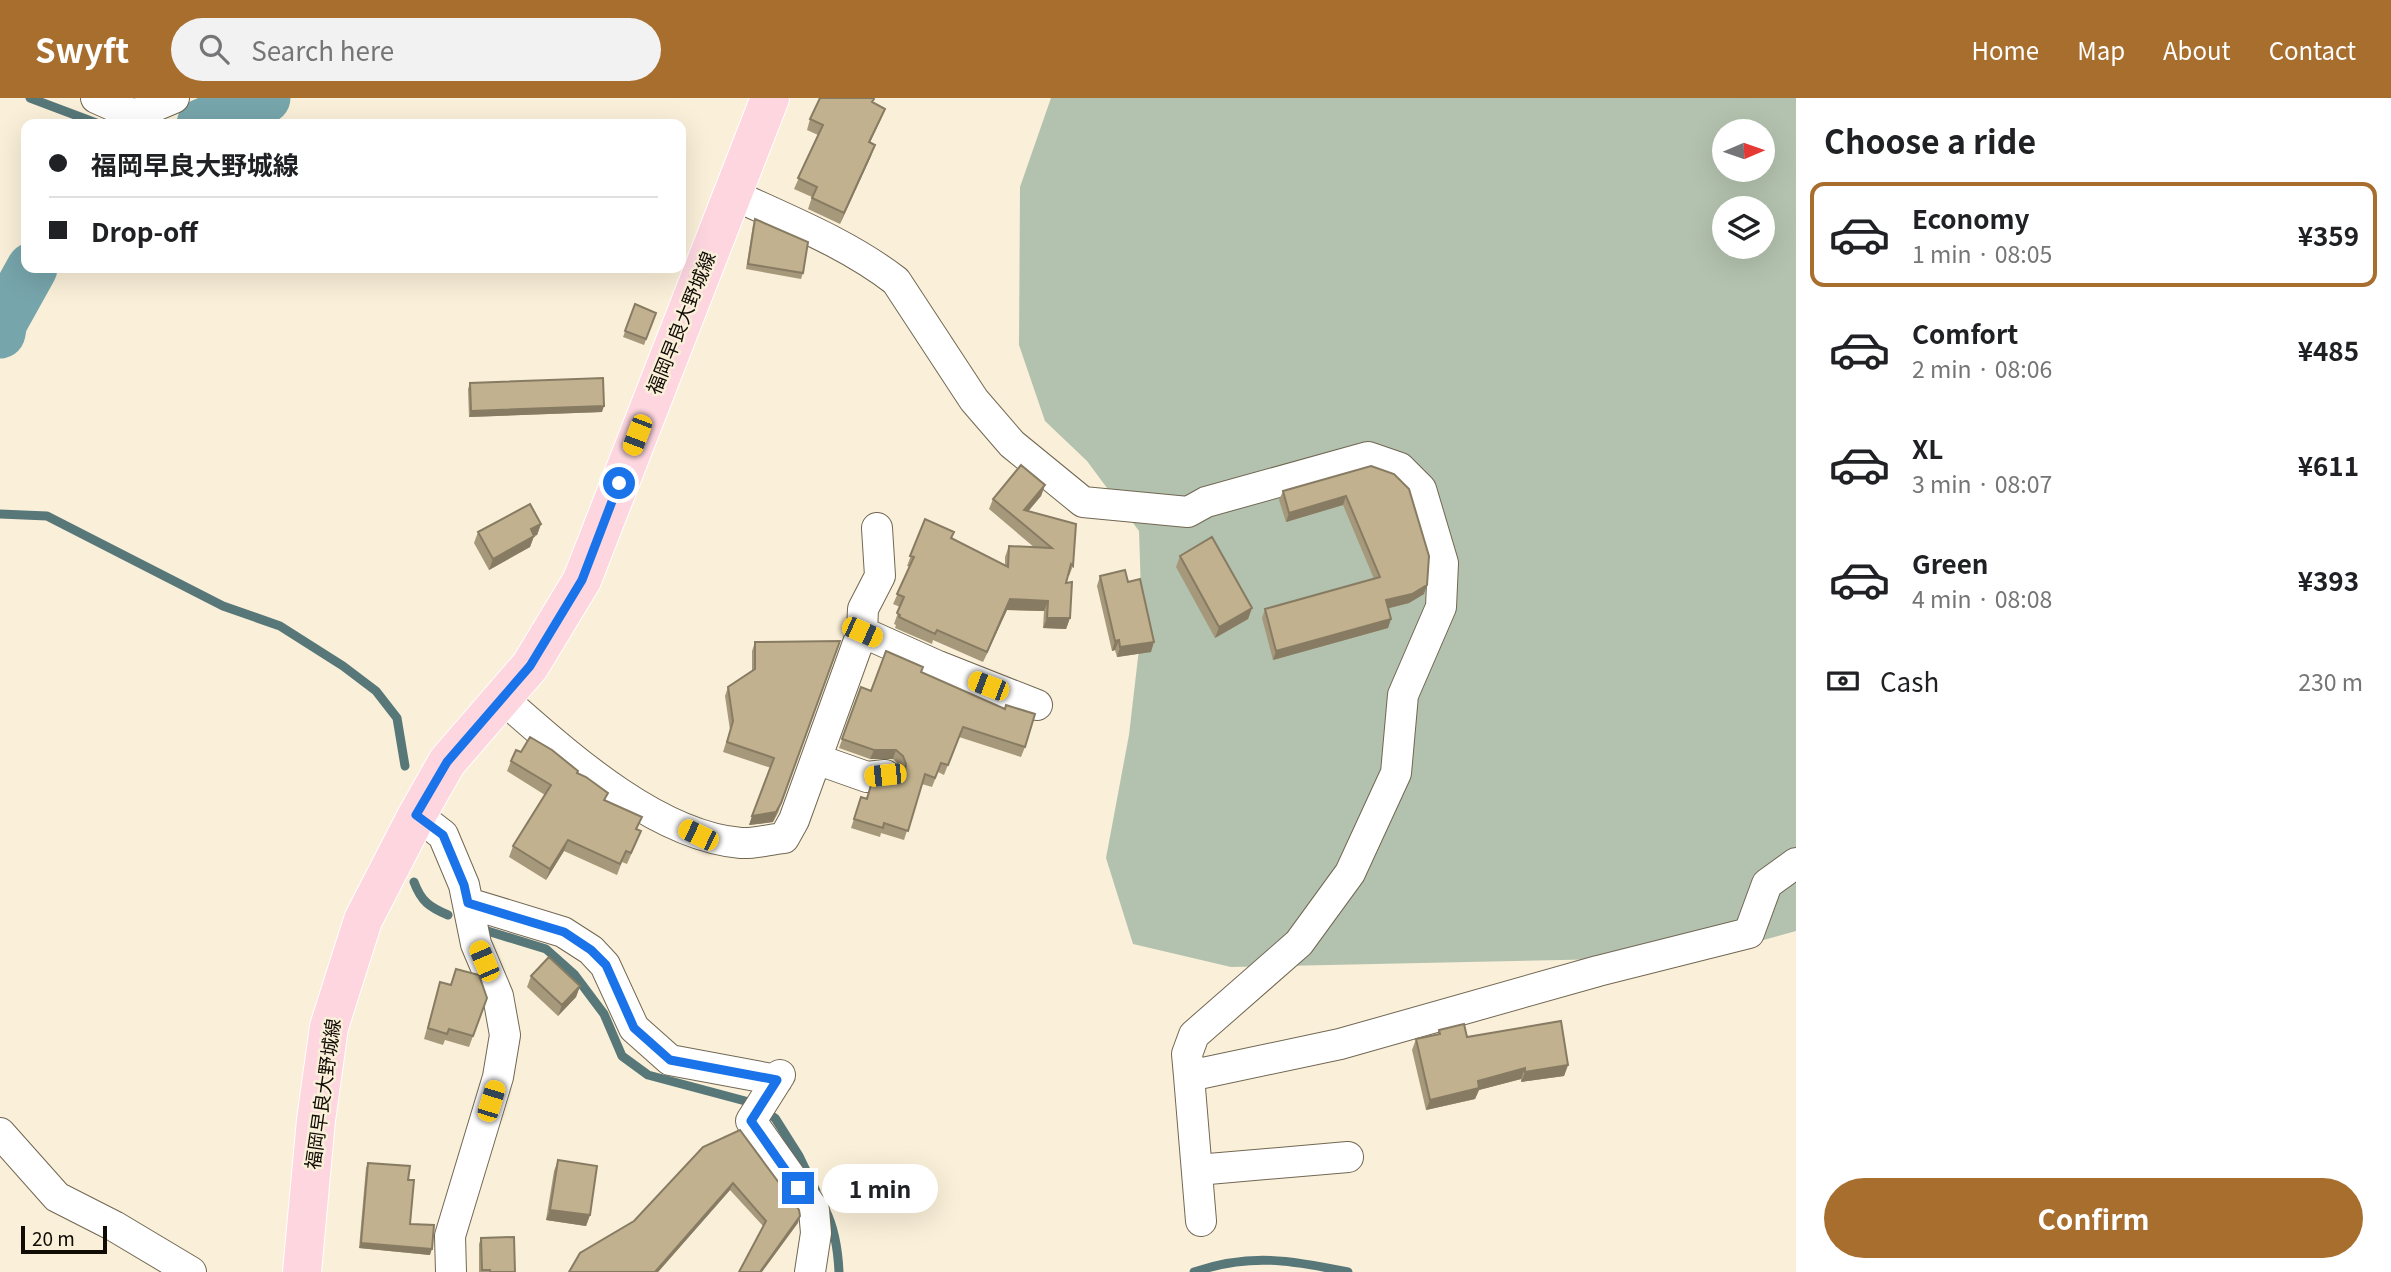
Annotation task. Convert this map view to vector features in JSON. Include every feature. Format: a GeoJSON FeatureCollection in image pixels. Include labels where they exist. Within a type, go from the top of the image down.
{"type":"FeatureCollection","features":[{"type":"Feature","properties":{"kind":"main road","name":"福岡早良大野城線"},"geometry":{"type":"LineString","coordinates":[[302,1272],[316,1119],[330,1027],[363,920],[416,815],[447,762],[530,666],[582,580],[770,98]]}},
{"type":"Feature","properties":{"kind":"street"},"geometry":{"type":"LineString","coordinates":[[96,98],[134,115],[174,98]]}},
{"type":"Feature","properties":{"kind":"street"},"geometry":{"type":"LineString","coordinates":[[732,194],[878,267],[896,281],[974,400],[1012,444],[1083,502],[1188,512],[1206,502],[1368,457],[1400,468],[1421,489],[1443,563],[1441,607],[1403,695],[1396,773],[1350,873],[1299,943],[1194,1035],[1187,1054],[1201,1221]]}},
{"type":"Feature","properties":{"kind":"street"},"geometry":{"type":"LineString","coordinates":[[502,698],[566,754],[644,809],[698,835],[743,843],[784,838],[794,820],[862,632],[863,609],[880,576],[877,528]]}},
{"type":"Feature","properties":{"kind":"street"},"geometry":{"type":"LineString","coordinates":[[862,632],[938,666],[1037,705]]}},
{"type":"Feature","properties":{"kind":"street"},"geometry":{"type":"LineString","coordinates":[[816,759],[867,776],[885,775]]}},
{"type":"Feature","properties":{"kind":"street"},"geometry":{"type":"LineString","coordinates":[[416,815],[443,835],[464,885],[476,944],[498,996],[505,1035],[498,1077],[450,1236],[452,1272]]}},
{"type":"Feature","properties":{"kind":"street"},"geometry":{"type":"LineString","coordinates":[[1189,1076],[1340,1044],[1598,971],[1749,933],[1767,884],[1796,863]]}},
{"type":"Feature","properties":{"kind":"street"},"geometry":{"type":"LineString","coordinates":[[468,903],[564,932],[591,950],[606,965],[634,1028],[670,1060],[775,1083],[751,1121],[814,1210],[816,1233],[810,1272]]}},
{"type":"Feature","properties":{"kind":"street"},"geometry":{"type":"LineString","coordinates":[[0,1133],[57,1197],[114,1226],[191,1272]]}},
{"type":"Feature","properties":{"kind":"street"},"geometry":{"type":"LineString","coordinates":[[1197,1170],[1348,1157]]}},
{"type":"Feature","properties":{"kind":"green space"},"geometry":{"type":"Polygon","coordinates":[[[1051,98],[1796,98],[1796,931],[1712,954],[1657,958],[1231,967],[1133,944],[1106,858],[1129,735],[1142,623],[1139,531],[1087,461],[1045,421],[1019,345],[1020,187],[1051,98]]]}},
{"type":"Feature","properties":{"kind":"building"},"geometry":{"type":"Polygon","coordinates":[[[820,98],[873,98],[872,102],[885,109],[869,142],[875,145],[844,213],[812,198],[817,187],[798,178],[823,125],[810,119],[820,98]]]}},
{"type":"Feature","properties":{"kind":"building"},"geometry":{"type":"Polygon","coordinates":[[[755,219],[808,242],[803,273],[748,264],[755,219]]]}},
{"type":"Feature","properties":{"kind":"building"},"geometry":{"type":"Polygon","coordinates":[[[635,304],[656,313],[646,339],[625,331],[635,304]]]}},
{"type":"Feature","properties":{"kind":"building"},"geometry":{"type":"Polygon","coordinates":[[[603,378],[604,406],[471,411],[470,383],[603,378]]]}},
{"type":"Feature","properties":{"kind":"building"},"geometry":{"type":"Polygon","coordinates":[[[1021,465],[1045,485],[1024,510],[1076,524],[1073,566],[1071,564],[1066,583],[1072,582],[1070,618],[1047,618],[1048,601],[1010,599],[987,652],[937,630],[935,634],[899,617],[897,613],[904,597],[897,594],[914,557],[910,556],[925,519],[954,532],[951,538],[1008,567],[1009,546],[1052,548],[993,499],[1021,465]]]}},
{"type":"Feature","properties":{"kind":"building"},"geometry":{"type":"Polygon","coordinates":[[[1371,466],[1394,474],[1409,489],[1429,556],[1427,585],[1412,594],[1386,600],[1391,619],[1276,651],[1265,609],[1380,577],[1346,496],[1289,513],[1283,491],[1371,466]]]}},
{"type":"Feature","properties":{"kind":"building"},"geometry":{"type":"Polygon","coordinates":[[[530,504],[541,524],[531,529],[534,536],[493,559],[478,532],[530,504]]]}},
{"type":"Feature","properties":{"kind":"building"},"geometry":{"type":"Polygon","coordinates":[[[1212,537],[1252,608],[1219,627],[1180,556],[1212,537]]]}},
{"type":"Feature","properties":{"kind":"building"},"geometry":{"type":"Polygon","coordinates":[[[1125,570],[1128,582],[1140,579],[1154,642],[1120,647],[1119,640],[1115,641],[1100,576],[1125,570]]]}},
{"type":"Feature","properties":{"kind":"building"},"geometry":{"type":"Polygon","coordinates":[[[840,641],[781,803],[776,812],[752,816],[774,758],[727,742],[733,721],[728,687],[755,669],[755,642],[840,641]]]}},
{"type":"Feature","properties":{"kind":"building"},"geometry":{"type":"Polygon","coordinates":[[[886,651],[923,667],[921,672],[1005,709],[1006,705],[1035,714],[1025,747],[963,727],[948,765],[941,763],[935,778],[925,774],[908,831],[884,823],[883,828],[854,819],[861,797],[867,799],[871,785],[891,783],[905,772],[903,756],[896,750],[874,750],[842,739],[861,687],[871,691],[886,651]]]}},
{"type":"Feature","properties":{"kind":"building"},"geometry":{"type":"Polygon","coordinates":[[[530,737],[552,750],[578,771],[577,773],[608,793],[604,800],[642,817],[636,829],[641,831],[631,853],[626,851],[620,864],[568,840],[550,869],[513,846],[551,785],[511,761],[516,750],[521,752],[530,737]]]}},
{"type":"Feature","properties":{"kind":"building"},"geometry":{"type":"Polygon","coordinates":[[[549,957],[580,986],[562,1005],[531,976],[549,957]]]}},
{"type":"Feature","properties":{"kind":"building"},"geometry":{"type":"Polygon","coordinates":[[[456,969],[479,975],[487,998],[473,1036],[449,1029],[447,1034],[428,1028],[440,982],[451,985],[456,969]]]}},
{"type":"Feature","properties":{"kind":"building"},"geometry":{"type":"Polygon","coordinates":[[[1561,1021],[1568,1065],[1525,1072],[1525,1068],[1478,1081],[1479,1088],[1430,1100],[1416,1039],[1440,1034],[1439,1030],[1464,1024],[1467,1037],[1561,1021]]]}},
{"type":"Feature","properties":{"kind":"building"},"geometry":{"type":"Polygon","coordinates":[[[740,1130],[799,1210],[800,1216],[760,1272],[739,1272],[766,1221],[733,1183],[655,1272],[569,1272],[580,1253],[634,1221],[703,1147],[740,1130]]]}},
{"type":"Feature","properties":{"kind":"building"},"geometry":{"type":"Polygon","coordinates":[[[558,1160],[597,1166],[590,1215],[550,1210],[558,1160]]]}},
{"type":"Feature","properties":{"kind":"building"},"geometry":{"type":"Polygon","coordinates":[[[368,1163],[410,1166],[408,1180],[414,1180],[410,1224],[434,1225],[432,1249],[361,1243],[368,1163]]]}},
{"type":"Feature","properties":{"kind":"building"},"geometry":{"type":"Polygon","coordinates":[[[514,1237],[515,1272],[482,1270],[481,1238],[514,1237]]]}},
{"type":"Feature","properties":{"kind":"waterway"},"geometry":{"type":"LineString","coordinates":[[30,98],[86,119]]}},
{"type":"Feature","properties":{"kind":"waterway"},"geometry":{"type":"LineString","coordinates":[[214,119],[265,98]]}},
{"type":"Feature","properties":{"kind":"waterway"},"geometry":{"type":"LineString","coordinates":[[0,333],[2,322],[29,273]]}},
{"type":"Feature","properties":{"kind":"waterway"},"geometry":{"type":"LineString","coordinates":[[0,514],[47,516],[223,606],[280,626],[343,666],[376,691],[397,718],[405,766]]}},
{"type":"Feature","properties":{"kind":"waterway"},"geometry":{"type":"LineString","coordinates":[[414,882],[426,903],[448,915]]}},
{"type":"Feature","properties":{"kind":"waterway"},"geometry":{"type":"LineString","coordinates":[[481,929],[546,949],[574,974],[604,1014],[622,1056],[648,1075],[749,1102],[775,1118],[799,1156],[816,1191]]}},
{"type":"Feature","properties":{"kind":"waterway"},"geometry":{"type":"LineString","coordinates":[[825,1209],[835,1240],[839,1272]]}},
{"type":"Feature","properties":{"kind":"waterway"},"geometry":{"type":"LineString","coordinates":[[1194,1272],[1252,1260],[1308,1264],[1348,1272]]}},
{"type":"Feature","properties":{"kind":"route"},"geometry":{"type":"LineString","coordinates":[[619,483],[582,580],[530,666],[447,762],[416,815],[443,835],[464,885],[468,903],[564,932],[591,950],[606,965],[634,1028],[670,1060],[777,1080],[751,1121],[798,1188]]}}]}
